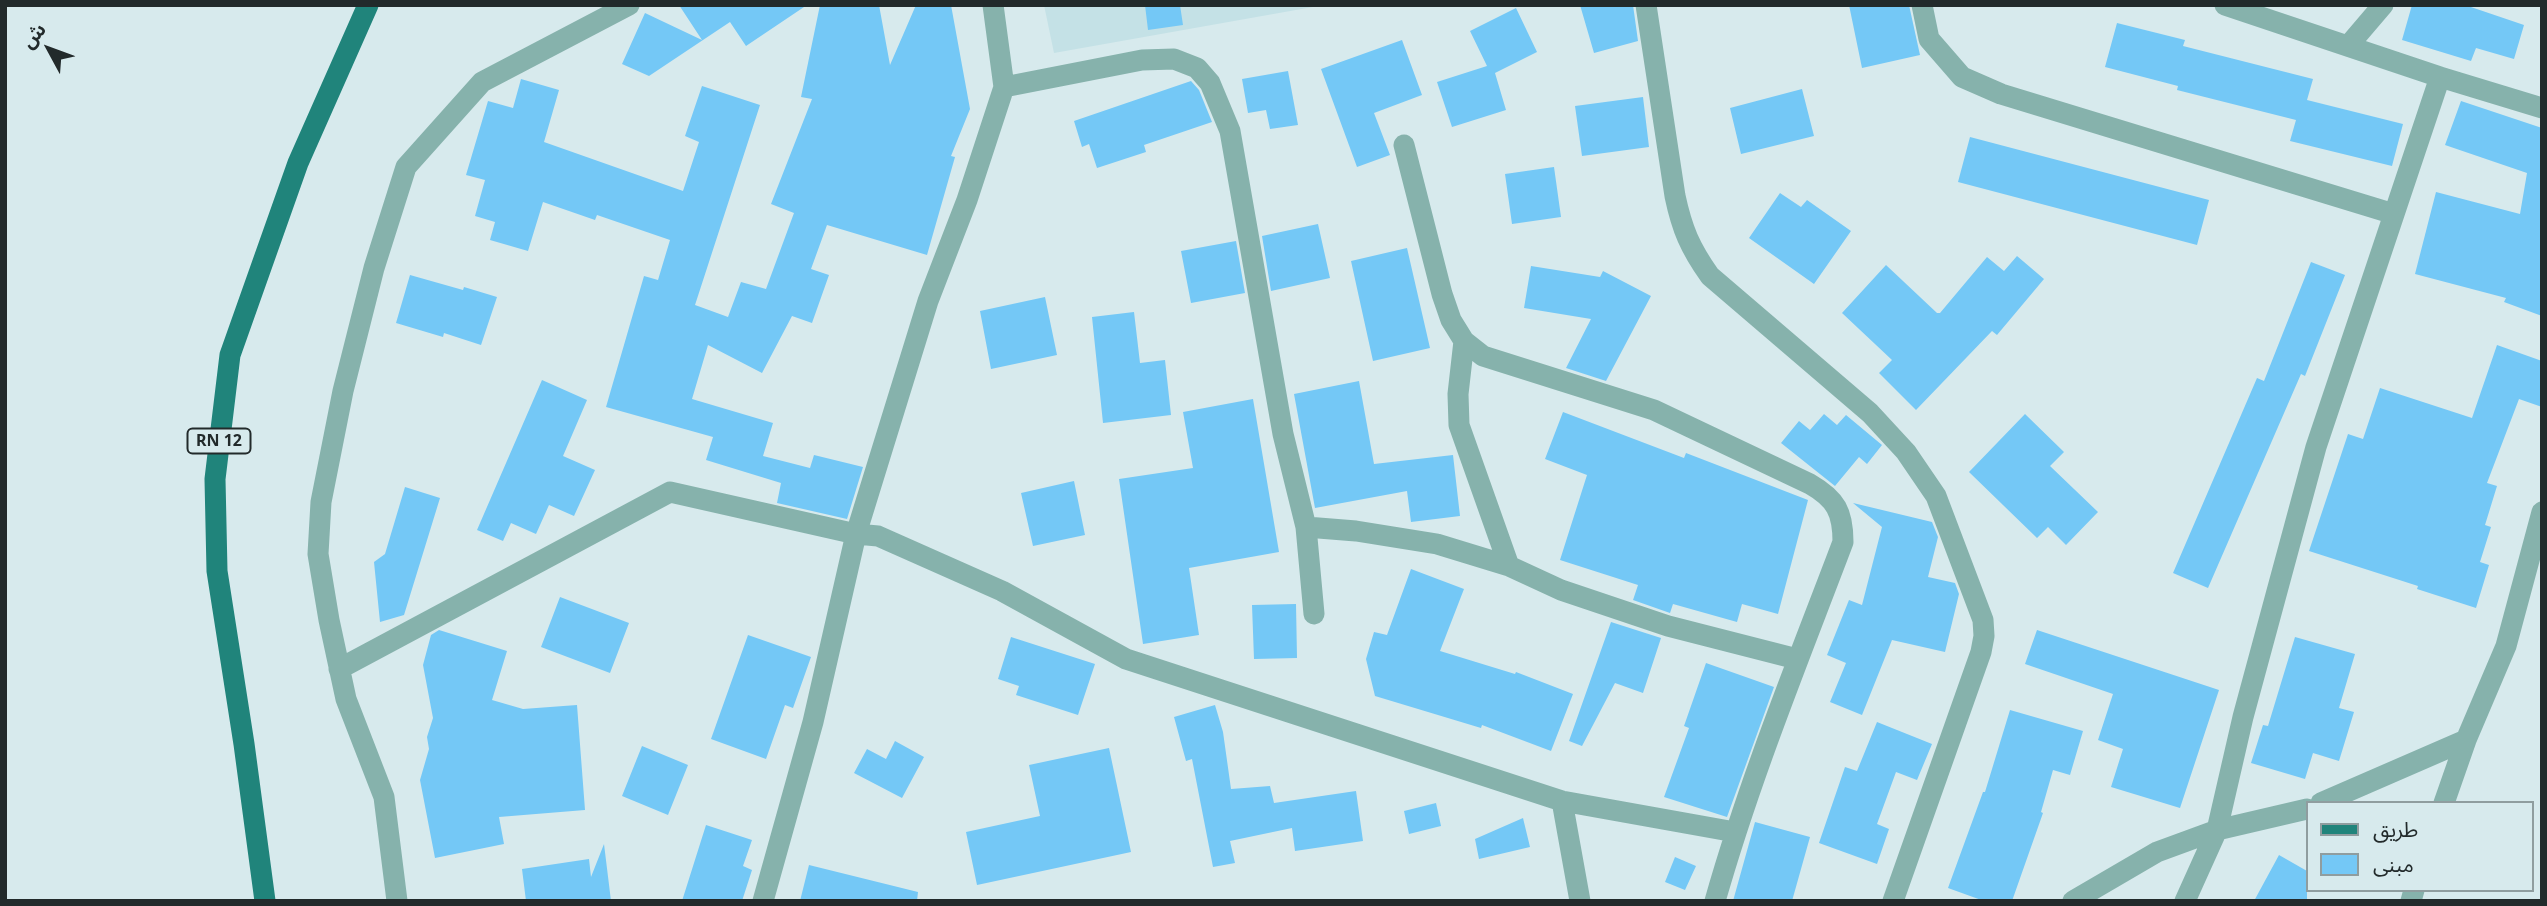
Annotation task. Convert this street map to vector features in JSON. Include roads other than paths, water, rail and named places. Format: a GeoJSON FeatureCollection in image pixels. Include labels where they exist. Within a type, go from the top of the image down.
{"type":"FeatureCollection","features":[{"type":"Feature","properties":{"kind":"main road","name":"RN 12"},"geometry":{"type":"LineString","coordinates":[[265,901],[217,571],[215,479],[230,355],[298,163],[368,5]]}},
{"type":"Feature","properties":{"kind":"street"},"geometry":{"type":"LineString","coordinates":[[763,901],[813,722],[856,534],[928,301],[967,200],[1004,87],[993,5]]}},
{"type":"Feature","properties":{"kind":"street"},"geometry":{"type":"LineString","coordinates":[[1646,5],[1677,206],[1681,225],[1693,252],[1710,276],[1870,413],[1906,452],[1936,496],[1983,620],[1981,652],[1893,901]]}},
{"type":"Feature","properties":{"kind":"street"},"geometry":{"type":"LineString","coordinates":[[1922,5],[1929,39],[1937,49],[1962,76],[2001,94],[2394,214]]}},
{"type":"Feature","properties":{"kind":"street"},"geometry":{"type":"LineString","coordinates":[[2225,5],[2542,108]]}},
{"type":"Feature","properties":{"kind":"street"},"geometry":{"type":"LineString","coordinates":[[2348,46],[2383,5]]}},
{"type":"Feature","properties":{"kind":"street"},"geometry":{"type":"LineString","coordinates":[[397,901],[384,797],[346,699],[318,554],[321,502],[343,391],[368,293],[406,167],[482,82],[618,8]]}},
{"type":"Feature","properties":{"kind":"street"},"geometry":{"type":"LineString","coordinates":[[1004,87],[1142,60],[1174,59],[1197,68],[1210,83],[1220,101],[1230,131],[1283,434],[1306,527],[1314,614]]}},
{"type":"Feature","properties":{"kind":"street"},"geometry":{"type":"LineString","coordinates":[[2185,901],[2217,830],[2243,717],[2316,447],[2440,77]]}},
{"type":"Feature","properties":{"kind":"street"},"geometry":{"type":"LineString","coordinates":[[1404,145],[1442,294],[1451,320],[1464,341],[1483,356],[1654,410],[1810,484],[1826,493],[1837,507],[1843,524],[1843,542],[1797,659],[1735,832],[1716,901]]}},
{"type":"Feature","properties":{"kind":"street"},"geometry":{"type":"LineString","coordinates":[[1464,341],[1458,394],[1459,425],[1508,566]]}},
{"type":"Feature","properties":{"kind":"street"},"geometry":{"type":"LineString","coordinates":[[339,669],[670,492],[856,534],[878,536],[1002,591],[1126,659],[1562,801],[1735,832]]}},
{"type":"Feature","properties":{"kind":"street"},"geometry":{"type":"LineString","coordinates":[[2445,801],[2466,740],[2506,646],[2542,512]]}},
{"type":"Feature","properties":{"kind":"street"},"geometry":{"type":"LineString","coordinates":[[1306,527],[1356,531],[1437,544],[1508,566],[1561,590],[1668,626],[1797,659]]}},
{"type":"Feature","properties":{"kind":"street"},"geometry":{"type":"LineString","coordinates":[[2326,801],[2466,740]]}},
{"type":"Feature","properties":{"kind":"street"},"geometry":{"type":"LineString","coordinates":[[1562,801],[1580,901]]}},
{"type":"Feature","properties":{"kind":"street"},"geometry":{"type":"LineString","coordinates":[[2073,901],[2157,852],[2217,830],[2306,808]]}}]}
